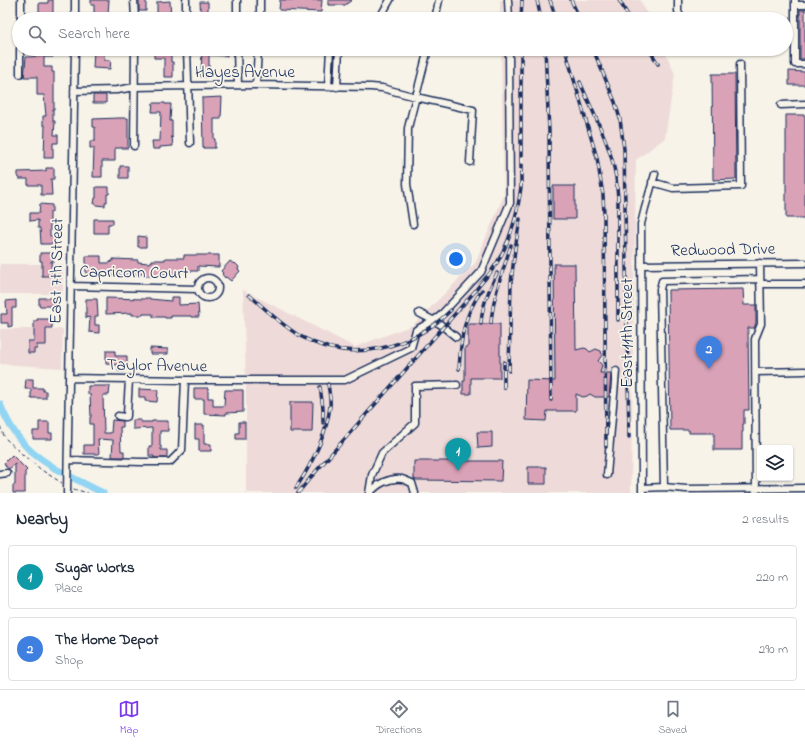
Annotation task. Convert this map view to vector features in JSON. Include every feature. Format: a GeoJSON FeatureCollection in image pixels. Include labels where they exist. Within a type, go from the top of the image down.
{"type":"FeatureCollection","features":[{"type":"Feature","properties":{"kind":"street"},"geometry":{"type":"LineString","coordinates":[[21,0],[21,12]]}},
{"type":"Feature","properties":{"kind":"street"},"geometry":{"type":"LineString","coordinates":[[75,0],[75,12]]}},
{"type":"Feature","properties":{"kind":"street"},"geometry":{"type":"LineString","coordinates":[[134,0],[135,12]]}},
{"type":"Feature","properties":{"kind":"street"},"geometry":{"type":"LineString","coordinates":[[186,0],[186,12]]}},
{"type":"Feature","properties":{"kind":"street"},"geometry":{"type":"LineString","coordinates":[[237,0],[237,12]]}},
{"type":"Feature","properties":{"kind":"street"},"geometry":{"type":"LineString","coordinates":[[260,0],[260,12]]}},
{"type":"Feature","properties":{"kind":"street"},"geometry":{"type":"LineString","coordinates":[[383,12],[390,0]]}},
{"type":"Feature","properties":{"kind":"street"},"geometry":{"type":"LineString","coordinates":[[436,12],[439,0]]}},
{"type":"Feature","properties":{"kind":"street"},"geometry":{"type":"LineString","coordinates":[[508,0],[509,12]]}},
{"type":"Feature","properties":{"kind":"street"},"geometry":{"type":"LineString","coordinates":[[678,0],[678,12]]}},
{"type":"Feature","properties":{"kind":"street"},"geometry":{"type":"LineString","coordinates":[[805,5],[795,2],[795,64],[805,64]]}},
{"type":"Feature","properties":{"kind":"street"},"geometry":{"type":"LineString","coordinates":[[20,56],[20,74]]}},
{"type":"Feature","properties":{"kind":"street","name":"East 7th Street"},"geometry":{"type":"LineString","coordinates":[[67,493],[75,56]]}},
{"type":"Feature","properties":{"kind":"street"},"geometry":{"type":"LineString","coordinates":[[134,146],[135,56]]}},
{"type":"Feature","properties":{"kind":"street"},"geometry":{"type":"LineString","coordinates":[[187,56],[190,143]]}},
{"type":"Feature","properties":{"kind":"street"},"geometry":{"type":"LineString","coordinates":[[237,56],[238,86]]}},
{"type":"Feature","properties":{"kind":"street"},"geometry":{"type":"LineString","coordinates":[[256,85],[258,56]]}},
{"type":"Feature","properties":{"kind":"street"},"geometry":{"type":"LineString","coordinates":[[328,87],[330,56]]}},
{"type":"Feature","properties":{"kind":"street"},"geometry":{"type":"LineString","coordinates":[[337,87],[339,56]]}},
{"type":"Feature","properties":{"kind":"street"},"geometry":{"type":"LineString","coordinates":[[413,224],[407,184],[408,128],[426,56]]}},
{"type":"Feature","properties":{"kind":"street","name":"Taylor Avenue"},"geometry":{"type":"LineString","coordinates":[[69,378],[129,380],[345,380],[411,348],[416,330],[438,317],[481,272],[510,203],[509,56]]}},
{"type":"Feature","properties":{"kind":"street"},"geometry":{"type":"LineString","coordinates":[[652,182],[673,188],[741,186],[740,64]]}},
{"type":"Feature","properties":{"kind":"street","name":"Hayes Avenue"},"geometry":{"type":"LineString","coordinates":[[74,91],[117,90],[135,87],[256,85],[382,88],[473,110],[470,162]]}},
{"type":"Feature","properties":{"kind":"street"},"geometry":{"type":"LineString","coordinates":[[781,105],[805,104]]}},
{"type":"Feature","properties":{"kind":"street","name":"East 11th Street"},"geometry":{"type":"LineString","coordinates":[[642,490],[641,224],[644,208],[655,174]]}},
{"type":"Feature","properties":{"kind":"street"},"geometry":{"type":"LineString","coordinates":[[756,490],[755,339],[761,324],[760,263]]}},
{"type":"Feature","properties":{"kind":"street","name":"Redwood Drive"},"geometry":{"type":"LineString","coordinates":[[641,265],[805,263]]}},
{"type":"Feature","properties":{"kind":"street"},"geometry":{"type":"LineString","coordinates":[[664,487],[660,290],[662,281],[805,284]]}},
{"type":"Feature","properties":{"kind":"street","name":"Capricorn Court"},"geometry":{"type":"LineString","coordinates":[[71,286],[197,288]]}},
{"type":"Feature","properties":{"kind":"street"},"geometry":{"type":"LineString","coordinates":[[420,313],[456,336]]}},
{"type":"Feature","properties":{"kind":"street"},"geometry":{"type":"LineString","coordinates":[[607,475],[616,371]]}},
{"type":"Feature","properties":{"kind":"street"},"geometry":{"type":"LineString","coordinates":[[756,372],[805,372]]}},
{"type":"Feature","properties":{"kind":"street"},"geometry":{"type":"LineString","coordinates":[[118,416],[125,417],[127,414],[129,380]]}},
{"type":"Feature","properties":{"kind":"street"},"geometry":{"type":"LineString","coordinates":[[68,462],[170,462],[182,450],[185,380]]}},
{"type":"Feature","properties":{"kind":"street"},"geometry":{"type":"LineString","coordinates":[[369,493],[372,475],[382,453],[415,423],[415,386],[457,385]]}},
{"type":"Feature","properties":{"kind":"street"},"geometry":{"type":"LineString","coordinates":[[369,493],[375,487],[390,479],[402,479],[412,483],[415,493]]}},
{"type":"Feature","properties":{"kind":"street"},"geometry":{"type":"LineString","coordinates":[[642,490],[664,487],[686,489],[756,490],[805,488]]}},
{"type":"Feature","properties":{"kind":"path"},"geometry":{"type":"LineString","coordinates":[[0,426],[6,438],[23,456],[58,481],[88,493]]}},
{"type":"Feature","properties":{"kind":"shaded area"},"geometry":{"type":"Polygon","coordinates":[[[500,0],[640,0],[646,12],[500,12],[500,0]]]}},
{"type":"Feature","properties":{"kind":"shaded area"},"geometry":{"type":"Polygon","coordinates":[[[501,56],[667,56],[675,74],[665,138],[636,160],[631,493],[246,493],[246,384],[243,290],[355,347],[413,325],[475,263],[504,195],[501,56]]]}},
{"type":"Feature","properties":{"kind":"shaded area"},"geometry":{"type":"Polygon","coordinates":[[[0,264],[63,264],[63,294],[0,294],[0,264]]]}},
{"type":"Feature","properties":{"kind":"shaded area"},"geometry":{"type":"Polygon","coordinates":[[[0,329],[63,329],[62,368],[0,364],[0,329]]]}},
{"type":"Feature","properties":{"kind":"building"},"geometry":{"type":"Polygon","coordinates":[[[48,0],[53,0],[53,12],[39,12],[39,3],[48,3],[48,0]]]}},
{"type":"Feature","properties":{"kind":"building"},"geometry":{"type":"Polygon","coordinates":[[[91,0],[109,0],[108,12],[94,12],[94,5],[91,5],[91,0]]]}},
{"type":"Feature","properties":{"kind":"building"},"geometry":{"type":"Polygon","coordinates":[[[139,0],[146,0],[146,11],[139,11],[139,0]]]}},
{"type":"Feature","properties":{"kind":"building"},"geometry":{"type":"Polygon","coordinates":[[[280,0],[322,0],[321,12],[279,10],[280,0]]]}},
{"type":"Feature","properties":{"kind":"building"},"geometry":{"type":"Polygon","coordinates":[[[328,0],[352,0],[345,5],[328,5],[328,0]]]}},
{"type":"Feature","properties":{"kind":"building"},"geometry":{"type":"Polygon","coordinates":[[[170,1],[171,12],[157,12],[157,2],[170,1]]]}},
{"type":"Feature","properties":{"kind":"building"},"geometry":{"type":"Polygon","coordinates":[[[200,2],[208,2],[208,12],[201,12],[200,2]]]}},
{"type":"Feature","properties":{"kind":"building"},"geometry":{"type":"Polygon","coordinates":[[[800,10],[805,10],[805,59],[800,59],[800,10]]]}},
{"type":"Feature","properties":{"kind":"building"},"geometry":{"type":"Polygon","coordinates":[[[53,56],[44,57],[44,67],[52,67],[52,72],[54,72],[53,121],[55,121],[54,135],[58,135],[58,143],[53,143],[53,158],[44,158],[45,125],[43,125],[43,116],[46,116],[44,95],[37,95],[37,77],[24,77],[26,57],[53,56]]]}},
{"type":"Feature","properties":{"kind":"building"},"geometry":{"type":"Polygon","coordinates":[[[94,56],[104,56],[104,60],[111,60],[110,69],[93,68],[94,56]]]}},
{"type":"Feature","properties":{"kind":"building"},"geometry":{"type":"Polygon","coordinates":[[[154,56],[171,56],[171,62],[173,62],[173,77],[164,77],[164,58],[154,58],[154,56]]]}},
{"type":"Feature","properties":{"kind":"building"},"geometry":{"type":"Polygon","coordinates":[[[202,56],[209,56],[209,77],[201,77],[202,56]]]}},
{"type":"Feature","properties":{"kind":"building"},"geometry":{"type":"Polygon","coordinates":[[[789,71],[805,72],[805,85],[789,85],[789,71]]]}},
{"type":"Feature","properties":{"kind":"building"},"geometry":{"type":"Polygon","coordinates":[[[712,74],[735,74],[736,179],[713,180],[712,74]]]}},
{"type":"Feature","properties":{"kind":"building"},"geometry":{"type":"Polygon","coordinates":[[[93,95],[106,95],[106,103],[93,103],[93,95]]]}},
{"type":"Feature","properties":{"kind":"building"},"geometry":{"type":"Polygon","coordinates":[[[222,97],[221,119],[214,119],[215,148],[203,148],[202,98],[222,97]]]}},
{"type":"Feature","properties":{"kind":"building"},"geometry":{"type":"Polygon","coordinates":[[[153,103],[171,104],[170,121],[172,121],[173,146],[153,149],[152,141],[160,141],[161,112],[152,112],[153,103]]]}},
{"type":"Feature","properties":{"kind":"building"},"geometry":{"type":"Polygon","coordinates":[[[786,115],[805,115],[805,218],[786,218],[786,115]]]}},
{"type":"Feature","properties":{"kind":"building"},"geometry":{"type":"Polygon","coordinates":[[[128,118],[128,148],[115,148],[115,161],[102,161],[102,177],[93,177],[94,148],[90,148],[90,141],[95,141],[95,127],[93,127],[93,119],[128,118]]]}},
{"type":"Feature","properties":{"kind":"building"},"geometry":{"type":"Polygon","coordinates":[[[120,166],[128,166],[128,178],[120,178],[120,166]]]}},
{"type":"Feature","properties":{"kind":"building"},"geometry":{"type":"Polygon","coordinates":[[[46,168],[54,168],[54,179],[51,179],[52,195],[41,195],[41,185],[28,185],[28,179],[19,179],[18,177],[18,172],[46,171],[46,168]]]}},
{"type":"Feature","properties":{"kind":"building"},"geometry":{"type":"Polygon","coordinates":[[[553,186],[575,186],[575,219],[553,219],[553,186]]]}},
{"type":"Feature","properties":{"kind":"building"},"geometry":{"type":"Polygon","coordinates":[[[96,187],[109,187],[109,194],[107,194],[107,202],[105,202],[105,206],[94,204],[96,198],[96,187]]]}},
{"type":"Feature","properties":{"kind":"building"},"geometry":{"type":"Polygon","coordinates":[[[40,204],[52,205],[52,212],[50,212],[50,236],[54,236],[55,244],[41,244],[38,220],[30,221],[30,213],[39,213],[40,204]]]}},
{"type":"Feature","properties":{"kind":"building"},"geometry":{"type":"Polygon","coordinates":[[[94,219],[113,219],[113,224],[108,224],[108,233],[94,233],[94,219]]]}},
{"type":"Feature","properties":{"kind":"building"},"geometry":{"type":"Polygon","coordinates":[[[138,236],[146,237],[146,247],[138,247],[138,236]]]}},
{"type":"Feature","properties":{"kind":"building"},"geometry":{"type":"Polygon","coordinates":[[[40,253],[53,253],[53,262],[51,261],[52,276],[42,276],[42,261],[40,261],[40,253]]]}},
{"type":"Feature","properties":{"kind":"building"},"geometry":{"type":"Polygon","coordinates":[[[184,255],[219,255],[219,267],[198,266],[198,271],[181,271],[181,274],[162,274],[162,276],[145,276],[145,274],[135,274],[107,276],[107,272],[97,272],[97,276],[86,275],[86,256],[101,256],[101,263],[110,263],[113,259],[138,260],[138,262],[149,263],[152,262],[152,260],[165,260],[165,258],[184,258],[184,255]]]}},
{"type":"Feature","properties":{"kind":"building"},"geometry":{"type":"Polygon","coordinates":[[[230,261],[239,267],[238,269],[240,271],[231,281],[226,277],[225,278],[221,271],[230,261]]]}},
{"type":"Feature","properties":{"kind":"building"},"geometry":{"type":"Polygon","coordinates":[[[554,264],[575,264],[576,350],[584,348],[590,352],[596,349],[601,351],[602,355],[598,361],[602,365],[600,373],[611,373],[609,397],[595,397],[590,394],[583,397],[576,394],[576,411],[547,411],[546,421],[526,420],[527,380],[555,381],[554,264]]]}},
{"type":"Feature","properties":{"kind":"building"},"geometry":{"type":"Polygon","coordinates":[[[743,289],[744,305],[756,305],[756,323],[754,328],[748,328],[749,410],[744,410],[742,450],[714,450],[714,433],[689,433],[689,430],[670,430],[668,290],[743,289]]]}},
{"type":"Feature","properties":{"kind":"building"},"geometry":{"type":"Polygon","coordinates":[[[171,297],[179,297],[179,305],[198,304],[199,317],[171,316],[171,318],[165,318],[153,317],[153,314],[106,314],[106,298],[150,298],[171,301],[171,297]]]}},
{"type":"Feature","properties":{"kind":"building"},"geometry":{"type":"Polygon","coordinates":[[[39,298],[52,298],[52,306],[39,306],[39,298]]]}},
{"type":"Feature","properties":{"kind":"building"},"geometry":{"type":"Polygon","coordinates":[[[86,299],[97,299],[98,316],[95,316],[95,325],[99,325],[99,333],[89,332],[90,317],[86,318],[86,299]]]}},
{"type":"Feature","properties":{"kind":"building"},"geometry":{"type":"Polygon","coordinates":[[[16,300],[16,308],[12,308],[12,326],[8,327],[8,323],[1,323],[1,314],[7,314],[6,301],[16,300]]]}},
{"type":"Feature","properties":{"kind":"building"},"geometry":{"type":"Polygon","coordinates":[[[37,319],[52,319],[52,328],[46,328],[46,345],[37,345],[37,349],[34,349],[34,353],[28,353],[28,341],[34,341],[34,321],[37,321],[37,319]]]}},
{"type":"Feature","properties":{"kind":"building"},"geometry":{"type":"Polygon","coordinates":[[[468,324],[500,324],[500,378],[471,378],[471,394],[463,394],[463,381],[465,381],[465,347],[468,347],[468,324]]]}},
{"type":"Feature","properties":{"kind":"building"},"geometry":{"type":"Polygon","coordinates":[[[150,348],[168,349],[168,354],[150,354],[150,348]]]}},
{"type":"Feature","properties":{"kind":"building"},"geometry":{"type":"Polygon","coordinates":[[[106,351],[115,351],[115,356],[127,356],[127,368],[125,368],[125,371],[118,371],[118,365],[106,364],[106,351]]]}},
{"type":"Feature","properties":{"kind":"building"},"geometry":{"type":"Polygon","coordinates":[[[26,379],[33,379],[33,388],[43,388],[43,391],[46,391],[46,398],[31,398],[31,389],[25,389],[26,379]]]}},
{"type":"Feature","properties":{"kind":"building"},"geometry":{"type":"Polygon","coordinates":[[[88,386],[110,386],[109,395],[103,395],[104,433],[111,433],[112,420],[123,421],[123,427],[120,427],[121,451],[124,451],[124,457],[112,457],[113,440],[98,439],[99,454],[84,454],[84,445],[93,445],[93,424],[90,424],[90,394],[88,394],[88,386]]]}},
{"type":"Feature","properties":{"kind":"building"},"geometry":{"type":"Polygon","coordinates":[[[194,388],[208,388],[208,398],[213,398],[213,406],[224,406],[225,390],[243,390],[243,412],[226,413],[226,415],[204,414],[204,399],[194,399],[194,388]]]}},
{"type":"Feature","properties":{"kind":"building"},"geometry":{"type":"Polygon","coordinates":[[[139,389],[158,390],[157,402],[145,401],[145,397],[139,397],[139,389]]]}},
{"type":"Feature","properties":{"kind":"building"},"geometry":{"type":"Polygon","coordinates":[[[290,402],[313,402],[312,432],[290,432],[290,402]]]}},
{"type":"Feature","properties":{"kind":"building"},"geometry":{"type":"Polygon","coordinates":[[[133,420],[141,420],[141,422],[168,421],[168,431],[160,431],[161,450],[167,450],[167,458],[154,458],[154,456],[149,456],[149,446],[152,446],[152,428],[133,429],[133,420]]]}},
{"type":"Feature","properties":{"kind":"building"},"geometry":{"type":"Polygon","coordinates":[[[39,422],[49,422],[49,433],[52,433],[52,439],[33,439],[33,431],[39,431],[39,422]]]}},
{"type":"Feature","properties":{"kind":"building"},"geometry":{"type":"Polygon","coordinates":[[[239,422],[245,422],[245,439],[236,439],[236,433],[239,433],[239,422]]]}},
{"type":"Feature","properties":{"kind":"building"},"geometry":{"type":"Polygon","coordinates":[[[195,425],[204,425],[204,444],[211,444],[211,451],[199,451],[199,439],[195,439],[195,425]]]}},
{"type":"Feature","properties":{"kind":"building"},"geometry":{"type":"Polygon","coordinates":[[[477,432],[492,432],[492,447],[478,448],[477,432]]]}},
{"type":"Feature","properties":{"kind":"building"},"geometry":{"type":"Polygon","coordinates":[[[12,455],[27,470],[25,472],[25,493],[13,493],[13,485],[15,485],[15,464],[9,469],[4,463],[12,455]]]}},
{"type":"Feature","properties":{"kind":"building"},"geometry":{"type":"Polygon","coordinates":[[[414,461],[502,461],[501,481],[416,480],[414,479],[414,461]]]}},
{"type":"Feature","properties":{"kind":"building"},"geometry":{"type":"Polygon","coordinates":[[[528,467],[546,467],[546,484],[528,484],[528,467]]]}},
{"type":"Feature","properties":{"kind":"waterway"},"geometry":{"type":"LineString","coordinates":[[0,404],[6,417],[22,442],[33,453],[56,469],[103,493]]}},
{"type":"Feature","properties":{"kind":"railway"},"geometry":{"type":"LineString","coordinates":[[521,12],[522,0]]}},
{"type":"Feature","properties":{"kind":"railway"},"geometry":{"type":"LineString","coordinates":[[537,0],[540,12]]}},
{"type":"Feature","properties":{"kind":"railway"},"geometry":{"type":"LineString","coordinates":[[550,0],[554,12]]}},
{"type":"Feature","properties":{"kind":"railway"},"geometry":{"type":"LineString","coordinates":[[571,0],[577,12]]}},
{"type":"Feature","properties":{"kind":"railway"},"geometry":{"type":"LineString","coordinates":[[619,0],[626,12]]}},
{"type":"Feature","properties":{"kind":"railway"},"geometry":{"type":"LineString","coordinates":[[298,493],[476,290],[497,263],[511,232],[521,187],[521,56]]}},
{"type":"Feature","properties":{"kind":"railway"},"geometry":{"type":"LineString","coordinates":[[545,56],[549,131],[551,400]]}},
{"type":"Feature","properties":{"kind":"railway"},"geometry":{"type":"LineString","coordinates":[[567,56],[597,158],[603,195],[606,447]]}},
{"type":"Feature","properties":{"kind":"railway"},"geometry":{"type":"LineString","coordinates":[[596,56],[615,102],[620,119],[624,149],[629,437]]}},
{"type":"Feature","properties":{"kind":"railway"},"geometry":{"type":"LineString","coordinates":[[653,56],[658,64]]}},
{"type":"Feature","properties":{"kind":"railway"},"geometry":{"type":"LineString","coordinates":[[580,82],[606,141],[614,165],[618,197],[618,320]]}},
{"type":"Feature","properties":{"kind":"railway"},"geometry":{"type":"LineString","coordinates":[[509,371],[511,283],[520,219]]}},
{"type":"Feature","properties":{"kind":"railway"},"geometry":{"type":"LineString","coordinates":[[491,323],[496,293],[511,245]]}},
{"type":"Feature","properties":{"kind":"railway"},"geometry":{"type":"LineString","coordinates":[[481,324],[484,304],[497,273]]}},
{"type":"Feature","properties":{"kind":"railway"},"geometry":{"type":"LineString","coordinates":[[459,369],[464,328],[471,309],[482,290]]}},
{"type":"Feature","properties":{"kind":"railway"},"geometry":{"type":"LineString","coordinates":[[249,295],[281,323],[295,333],[321,345],[340,350],[360,351],[400,343],[418,334],[451,310]]}},
{"type":"Feature","properties":{"kind":"railway"},"geometry":{"type":"LineString","coordinates":[[504,362],[504,388]]}},
{"type":"Feature","properties":{"kind":"railway"},"geometry":{"type":"LineString","coordinates":[[296,488],[318,449],[326,427],[330,403],[328,384]]}},
{"type":"Feature","properties":{"kind":"railway"},"geometry":{"type":"LineString","coordinates":[[320,387],[323,408],[323,423]]}},
{"type":"Feature","properties":{"kind":"place","name":"The Home Depot"},"geometry":{"type":"Point","coordinates":[709,369]}},
{"type":"Feature","properties":{"kind":"place","name":"Sugar Works"},"geometry":{"type":"Point","coordinates":[458,471]}}]}
